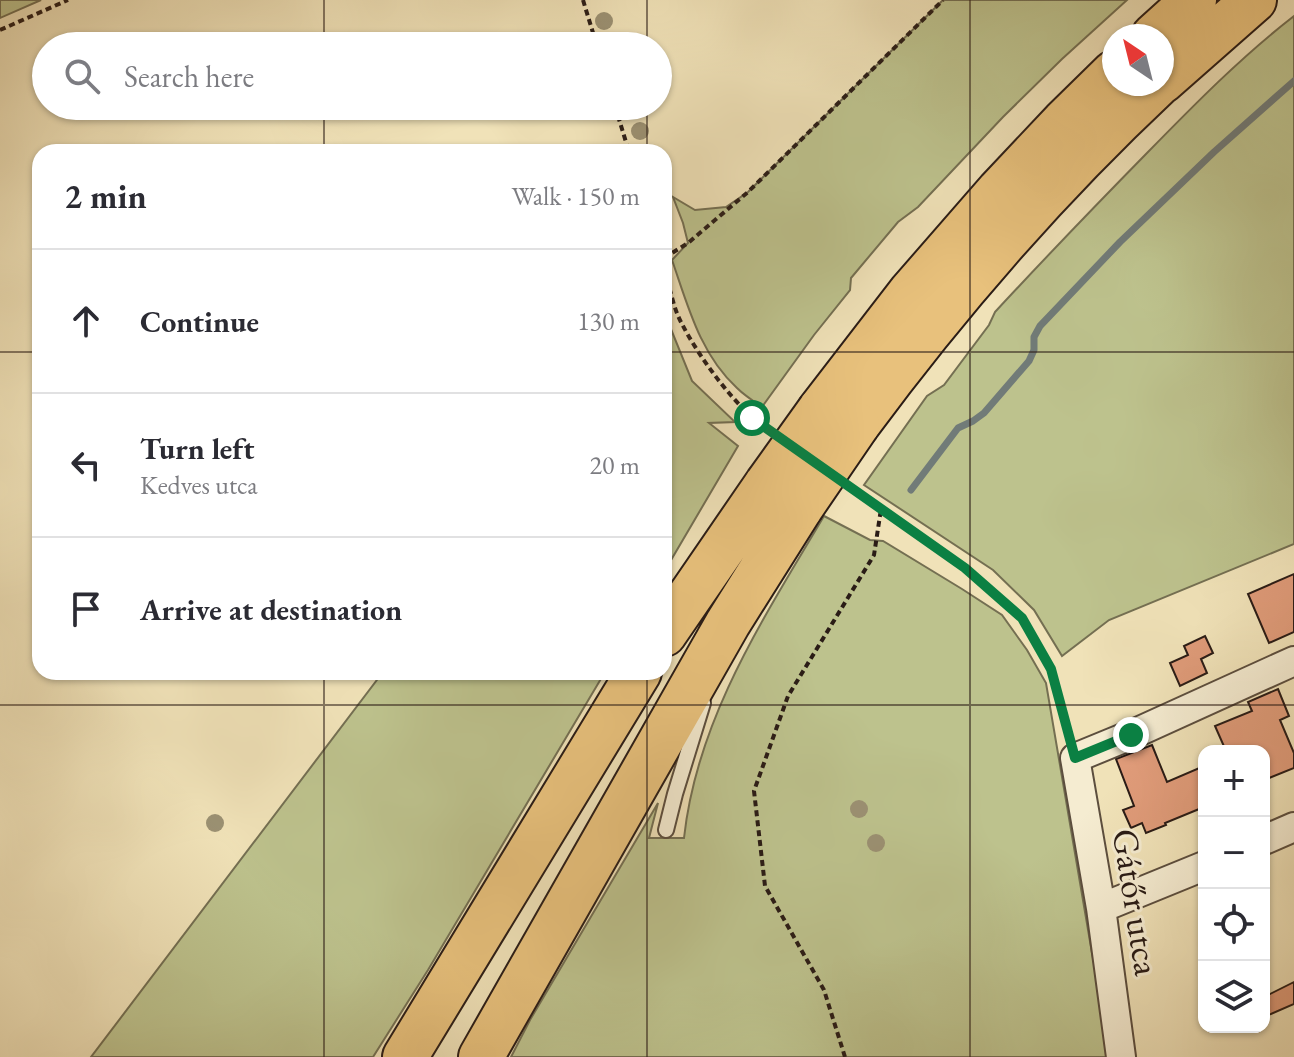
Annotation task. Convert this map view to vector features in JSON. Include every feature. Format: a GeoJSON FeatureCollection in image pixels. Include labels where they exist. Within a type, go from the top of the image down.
{"type":"FeatureCollection","features":[{"type":"Feature","properties":{"kind":"highway"},"geometry":{"type":"LineString","coordinates":[[1167,24],[1194,0]]}},
{"type":"Feature","properties":{"kind":"highway"},"geometry":{"type":"LineString","coordinates":[[1174,70],[1254,0]]}},
{"type":"Feature","properties":{"kind":"highway"},"geometry":{"type":"LineString","coordinates":[[672,625],[784,495],[839,418],[911,292],[999,191],[1102,85]]}},
{"type":"Feature","properties":{"kind":"highway"},"geometry":{"type":"LineString","coordinates":[[839,418],[900,368],[1009,237],[1146,96]]}},
{"type":"Feature","properties":{"kind":"highway"},"geometry":{"type":"LineString","coordinates":[[481,1057],[728,623],[784,495]]}},
{"type":"Feature","properties":{"kind":"highway"},"geometry":{"type":"LineString","coordinates":[[405,1057],[634,680]]}},
{"type":"Feature","properties":{"kind":"street"},"geometry":{"type":"LineString","coordinates":[[1075,758],[1294,661]]}},
{"type":"Feature","properties":{"kind":"street","name":"Gátőr utca"},"geometry":{"type":"LineString","coordinates":[[1075,758],[1101,908],[1121,1057]]}},
{"type":"Feature","properties":{"kind":"street"},"geometry":{"type":"LineString","coordinates":[[1270,837],[1294,827]]}},
{"type":"Feature","properties":{"kind":"street"},"geometry":{"type":"LineString","coordinates":[[1101,908],[1198,868]]}},
{"type":"Feature","properties":{"kind":"lane"},"geometry":{"type":"LineString","coordinates":[[666,830],[728,623]]}},
{"type":"Feature","properties":{"kind":"path"},"geometry":{"type":"LineString","coordinates":[[0,30],[68,0]]}},
{"type":"Feature","properties":{"kind":"path"},"geometry":{"type":"LineString","coordinates":[[583,0],[593,32]]}},
{"type":"Feature","properties":{"kind":"path"},"geometry":{"type":"LineString","coordinates":[[672,253],[748,192],[943,0]]}},
{"type":"Feature","properties":{"kind":"path"},"geometry":{"type":"LineString","coordinates":[[619,120],[627,144]]}},
{"type":"Feature","properties":{"kind":"path"},"geometry":{"type":"LineString","coordinates":[[672,294],[681,323],[711,370],[752,418],[778,436]]}},
{"type":"Feature","properties":{"kind":"path"},"geometry":{"type":"LineString","coordinates":[[842,482],[965,568],[1022,618],[1051,669],[1075,758]]}},
{"type":"Feature","properties":{"kind":"path"},"geometry":{"type":"LineString","coordinates":[[845,1057],[824,990],[765,886],[754,791],[788,696],[874,555],[881,509]]}},
{"type":"Feature","properties":{"kind":"green space"},"geometry":{"type":"Polygon","coordinates":[[[0,0],[41,0],[0,18],[0,0]]]}},
{"type":"Feature","properties":{"kind":"green space"},"geometry":{"type":"Polygon","coordinates":[[[943,0],[1127,0],[1003,117],[918,207],[898,222],[851,278],[850,290],[762,407],[724,375],[704,345],[690,312],[672,260],[688,243],[673,197],[695,210],[726,207],[748,192],[943,0]]]}},
{"type":"Feature","properties":{"kind":"green space"},"geometry":{"type":"Polygon","coordinates":[[[1294,16],[1294,544],[1109,620],[1062,656],[1034,610],[993,570],[864,485],[927,396],[944,385],[989,325],[995,312],[1200,99],[1294,16]]]}},
{"type":"Feature","properties":{"kind":"green space"},"geometry":{"type":"Polygon","coordinates":[[[672,332],[692,381],[735,422],[709,423],[738,446],[672,558],[672,332]]]}},
{"type":"Feature","properties":{"kind":"green space"},"geometry":{"type":"Polygon","coordinates":[[[824,516],[870,540],[883,541],[1002,615],[1046,683],[1113,1057],[511,1057],[658,803],[649,838],[684,838],[691,794],[718,710],[757,631],[824,516]]]}},
{"type":"Feature","properties":{"kind":"green space"},"geometry":{"type":"Polygon","coordinates":[[[377,680],[600,680],[373,1057],[91,1057],[377,680]]]}},
{"type":"Feature","properties":{"kind":"building"},"geometry":{"type":"Polygon","coordinates":[[[1294,574],[1294,632],[1269,643],[1248,594],[1294,574]]]}},
{"type":"Feature","properties":{"kind":"building"},"geometry":{"type":"Polygon","coordinates":[[[1205,636],[1213,653],[1201,659],[1207,673],[1180,686],[1170,663],[1188,655],[1184,646],[1205,636]]]}},
{"type":"Feature","properties":{"kind":"building"},"geometry":{"type":"Polygon","coordinates":[[[1278,689],[1289,716],[1280,720],[1294,753],[1294,768],[1270,778],[1270,745],[1223,745],[1215,726],[1252,711],[1248,702],[1278,689]]]}},
{"type":"Feature","properties":{"kind":"building"},"geometry":{"type":"Polygon","coordinates":[[[1152,745],[1167,782],[1198,769],[1198,809],[1146,833],[1142,823],[1131,828],[1123,810],[1134,806],[1116,759],[1152,745]]]}},
{"type":"Feature","properties":{"kind":"building"},"geometry":{"type":"Polygon","coordinates":[[[1294,982],[1294,1004],[1270,1014],[1270,994],[1294,982]]]}},
{"type":"Feature","properties":{"kind":"waterway"},"geometry":{"type":"LineString","coordinates":[[911,490],[958,428],[984,413],[1029,361],[1034,350],[1034,337],[1040,326],[1120,242],[1294,81]]}},
{"type":"Feature","properties":{"kind":"route"},"geometry":{"type":"LineString","coordinates":[[752,418],[965,568],[1022,618],[1051,669],[1075,758],[1131,735]]}}]}
